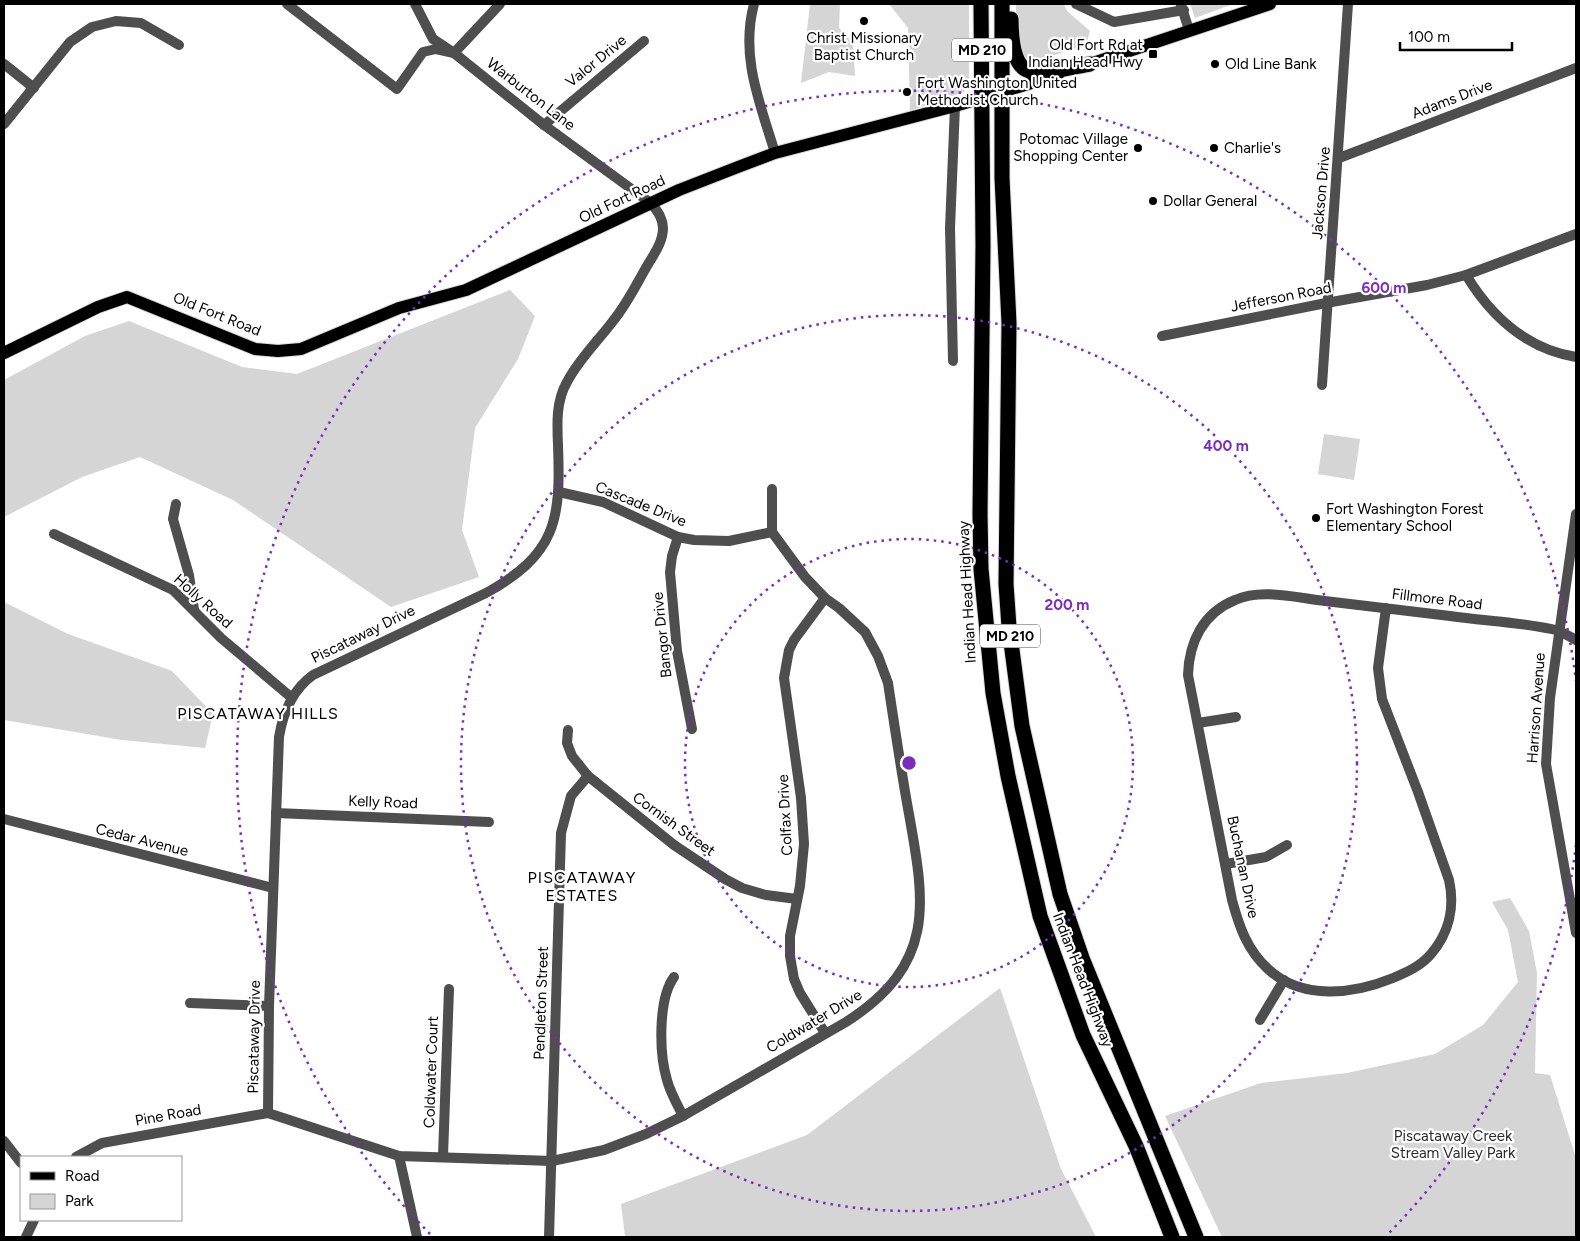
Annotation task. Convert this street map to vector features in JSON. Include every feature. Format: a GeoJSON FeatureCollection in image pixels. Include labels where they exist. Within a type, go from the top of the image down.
{"type":"FeatureCollection","features":[{"type":"Feature","properties":{"kind":"highway","name":"Indian Head Highway"},"geometry":{"type":"LineString","coordinates":[[981,4],[983,96],[981,560],[990,673],[998,724],[1020,833],[1042,924],[1083,1035],[1136,1146],[1172,1237]]}},
{"type":"Feature","properties":{"kind":"highway","name":"Indian Head Highway"},"geometry":{"type":"LineString","coordinates":[[1002,4],[1002,178],[1009,323],[1006,584],[1010,636],[1022,726],[1066,912],[1082,958],[1196,1237]]}},
{"type":"Feature","properties":{"kind":"highway"},"geometry":{"type":"LineString","coordinates":[[1010,4],[1015,58],[1025,69],[1034,74],[1090,64]]}},
{"type":"Feature","properties":{"kind":"main road","name":"Old Fort Road"},"geometry":{"type":"LineString","coordinates":[[4,353],[98,307],[127,297],[255,349],[278,351],[301,349],[391,311],[466,290],[707,178],[775,153],[955,106],[1090,64],[1270,4]]}},
{"type":"Feature","properties":{"kind":"street"},"geometry":{"type":"LineString","coordinates":[[287,4],[397,88],[423,52],[436,49],[454,53],[500,4]]}},
{"type":"Feature","properties":{"kind":"street","name":"Warburton Lane"},"geometry":{"type":"LineString","coordinates":[[415,4],[433,39],[454,53],[544,125],[652,204]]}},
{"type":"Feature","properties":{"kind":"street"},"geometry":{"type":"LineString","coordinates":[[754,4],[748,35],[749,62],[775,153]]}},
{"type":"Feature","properties":{"kind":"street"},"geometry":{"type":"LineString","coordinates":[[1076,4],[1114,22],[1182,7],[1190,30]]}},
{"type":"Feature","properties":{"kind":"street","name":"Jackson Drive"},"geometry":{"type":"LineString","coordinates":[[1322,385],[1326,302],[1339,158],[1348,4]]}},
{"type":"Feature","properties":{"kind":"street"},"geometry":{"type":"LineString","coordinates":[[4,124],[70,42],[81,32],[104,23],[128,21],[141,23],[179,45]]}},
{"type":"Feature","properties":{"kind":"street","name":"Valor Drive"},"geometry":{"type":"LineString","coordinates":[[544,125],[644,41]]}},
{"type":"Feature","properties":{"kind":"street"},"geometry":{"type":"LineString","coordinates":[[4,64],[34,88]]}},
{"type":"Feature","properties":{"kind":"street","name":"Adams Drive"},"geometry":{"type":"LineString","coordinates":[[1339,158],[1576,68]]}},
{"type":"Feature","properties":{"kind":"street"},"geometry":{"type":"LineString","coordinates":[[953,361],[950,228],[955,106]]}},
{"type":"Feature","properties":{"kind":"street","name":"Piscataway Drive"},"geometry":{"type":"LineString","coordinates":[[399,1156],[268,1113],[268,1006],[279,737],[283,718],[292,698],[307,680],[321,671],[508,581],[531,561],[545,544],[554,522],[559,492],[557,422],[563,391],[576,368],[626,304],[658,248],[662,236],[662,222],[652,204]]}},
{"type":"Feature","properties":{"kind":"street","name":"Jefferson Road"},"geometry":{"type":"LineString","coordinates":[[1162,336],[1326,302],[1427,285],[1466,274],[1576,234]]}},
{"type":"Feature","properties":{"kind":"street"},"geometry":{"type":"LineString","coordinates":[[1466,274],[1489,306],[1522,337],[1550,352],[1576,357]]}},
{"type":"Feature","properties":{"kind":"street"},"geometry":{"type":"LineString","coordinates":[[772,489],[772,532]]}},
{"type":"Feature","properties":{"kind":"street","name":"Cascade Drive"},"geometry":{"type":"LineString","coordinates":[[559,492],[603,502],[678,537],[705,541],[729,541],[772,532]]}},
{"type":"Feature","properties":{"kind":"street"},"geometry":{"type":"LineString","coordinates":[[176,504],[173,519],[189,575],[194,610]]}},
{"type":"Feature","properties":{"kind":"street","name":"Harrison Avenue"},"geometry":{"type":"LineString","coordinates":[[1576,514],[1558,631],[1550,698],[1546,764],[1548,785],[1576,932]]}},
{"type":"Feature","properties":{"kind":"street","name":"Coldwater Drive"},"geometry":{"type":"LineString","coordinates":[[399,1156],[552,1161],[622,1144],[683,1116],[862,1012],[887,990],[897,977],[908,958],[917,934],[921,899],[920,875],[888,683],[878,656],[865,632],[825,598],[798,568],[772,532]]}},
{"type":"Feature","properties":{"kind":"street","name":"Holly Road"},"geometry":{"type":"LineString","coordinates":[[54,534],[173,590],[221,638],[292,698]]}},
{"type":"Feature","properties":{"kind":"street","name":"Bangor Drive"},"geometry":{"type":"LineString","coordinates":[[678,537],[672,556],[670,572],[677,651],[692,729]]}},
{"type":"Feature","properties":{"kind":"street","name":"Buchanan Drive"},"geometry":{"type":"LineString","coordinates":[[1291,597],[1263,595],[1237,599],[1216,611],[1201,627],[1193,643],[1188,661],[1189,683],[1232,900],[1241,931],[1268,970],[1284,980],[1307,989],[1350,992],[1378,984],[1418,966],[1441,941],[1449,921],[1451,891],[1449,880],[1382,699],[1378,683],[1386,608]]}},
{"type":"Feature","properties":{"kind":"street","name":"Fillmore Road"},"geometry":{"type":"LineString","coordinates":[[1291,597],[1525,624],[1558,631],[1576,640]]}},
{"type":"Feature","properties":{"kind":"street","name":"Colfax Drive"},"geometry":{"type":"LineString","coordinates":[[825,598],[794,640],[789,650],[784,678],[803,823],[802,870],[790,941],[792,967],[800,993],[825,1033]]}},
{"type":"Feature","properties":{"kind":"street"},"geometry":{"type":"LineString","coordinates":[[1198,723],[1236,717]]}},
{"type":"Feature","properties":{"kind":"street","name":"Cornish Street"},"geometry":{"type":"LineString","coordinates":[[568,730],[567,744],[572,756],[588,776],[674,845],[725,880],[766,895],[797,899]]}},
{"type":"Feature","properties":{"kind":"street","name":"Pendleton Street"},"geometry":{"type":"LineString","coordinates":[[549,1237],[561,833],[566,807],[571,796],[588,776]]}},
{"type":"Feature","properties":{"kind":"street","name":"Kelly Road"},"geometry":{"type":"LineString","coordinates":[[276,813],[489,822]]}},
{"type":"Feature","properties":{"kind":"street","name":"Cedar Avenue"},"geometry":{"type":"LineString","coordinates":[[4,819],[273,888]]}},
{"type":"Feature","properties":{"kind":"street"},"geometry":{"type":"LineString","coordinates":[[1226,864],[1266,857],[1287,845]]}},
{"type":"Feature","properties":{"kind":"street"},"geometry":{"type":"LineString","coordinates":[[674,976],[667,986],[665,998],[663,1064],[667,1082],[683,1116]]}},
{"type":"Feature","properties":{"kind":"street"},"geometry":{"type":"LineString","coordinates":[[1260,1020],[1284,980]]}},
{"type":"Feature","properties":{"kind":"street","name":"Coldwater Court"},"geometry":{"type":"LineString","coordinates":[[443,1156],[449,989]]}},
{"type":"Feature","properties":{"kind":"street"},"geometry":{"type":"LineString","coordinates":[[190,1003],[268,1006]]}},
{"type":"Feature","properties":{"kind":"street","name":"Pine Road"},"geometry":{"type":"LineString","coordinates":[[78,1156],[102,1143],[268,1113]]}},
{"type":"Feature","properties":{"kind":"street"},"geometry":{"type":"LineString","coordinates":[[4,1141],[20,1162]]}},
{"type":"Feature","properties":{"kind":"street"},"geometry":{"type":"LineString","coordinates":[[399,1156],[417,1237]]}},
{"type":"Feature","properties":{"kind":"street"},"geometry":{"type":"LineString","coordinates":[[26,1237],[34,1221]]}},
{"type":"Feature","properties":{"kind":"green space"},"geometry":{"type":"Polygon","coordinates":[[[810,4],[840,4],[839,28],[853,43],[855,76],[829,72],[801,83],[810,4]]]}},
{"type":"Feature","properties":{"kind":"green space"},"geometry":{"type":"Polygon","coordinates":[[[889,4],[969,4],[969,81],[964,92],[910,111],[908,28],[889,4]]]}},
{"type":"Feature","properties":{"kind":"green space"},"geometry":{"type":"Polygon","coordinates":[[[1016,4],[1064,4],[1067,11],[1090,31],[1086,45],[1033,62],[1022,52],[1019,45],[1016,28],[1016,4]]]}},
{"type":"Feature","properties":{"kind":"green space"},"geometry":{"type":"Polygon","coordinates":[[[1190,4],[1233,4],[1195,18],[1190,4]]]}},
{"type":"Feature","properties":{"kind":"green space"},"geometry":{"type":"Polygon","coordinates":[[[510,290],[535,316],[518,359],[475,428],[462,530],[479,577],[391,607],[233,500],[140,457],[82,477],[4,517],[4,380],[85,336],[129,321],[242,367],[297,374],[510,290]]]}},
{"type":"Feature","properties":{"kind":"green space"},"geometry":{"type":"Polygon","coordinates":[[[1324,434],[1360,439],[1354,480],[1318,474],[1324,434]]]}},
{"type":"Feature","properties":{"kind":"green space"},"geometry":{"type":"Polygon","coordinates":[[[4,602],[68,634],[172,671],[213,714],[205,748],[122,740],[4,720],[4,602]]]}},
{"type":"Feature","properties":{"kind":"green space","name":"Piscataway Creek Stream Valley Park"},"geometry":{"type":"Polygon","coordinates":[[[1510,898],[1529,931],[1537,973],[1535,1073],[1550,1075],[1576,1158],[1576,1237],[1222,1237],[1165,1116],[1261,1083],[1347,1073],[1435,1054],[1483,1025],[1518,982],[1508,930],[1492,902],[1510,898]]]}},
{"type":"Feature","properties":{"kind":"green space"},"geometry":{"type":"Polygon","coordinates":[[[1000,988],[1061,1169],[1096,1237],[625,1237],[621,1204],[807,1135],[1000,988]]]}},
{"type":"Feature","properties":{"kind":"place","name":"Christ Missionary Baptist Church"},"geometry":{"type":"Point","coordinates":[864,21]}},
{"type":"Feature","properties":{"kind":"place","name":"Old Fort Rd at Indian Head Hwy"},"geometry":{"type":"Point","coordinates":[1153,54]}},
{"type":"Feature","properties":{"kind":"place","name":"Old Line Bank"},"geometry":{"type":"Point","coordinates":[1215,64]}},
{"type":"Feature","properties":{"kind":"place","name":"Fort Washington United Methodist Church"},"geometry":{"type":"Point","coordinates":[907,92]}},
{"type":"Feature","properties":{"kind":"place","name":"Potomac Village Shopping Center"},"geometry":{"type":"Point","coordinates":[1138,148]}},
{"type":"Feature","properties":{"kind":"place","name":"Charlie's"},"geometry":{"type":"Point","coordinates":[1214,148]}},
{"type":"Feature","properties":{"kind":"place","name":"Dollar General"},"geometry":{"type":"Point","coordinates":[1153,201]}},
{"type":"Feature","properties":{"kind":"place","name":"Fort Washington Forest Elementary School"},"geometry":{"type":"Point","coordinates":[1316,518]}},
{"type":"Feature","properties":{"kind":"district","name":"PISCATAWAY HILLS"},"geometry":{"type":"Point","coordinates":[258,713]}},
{"type":"Feature","properties":{"kind":"district","name":"PISCATAWAY ESTATES"},"geometry":{"type":"Point","coordinates":[582,886]}}]}
